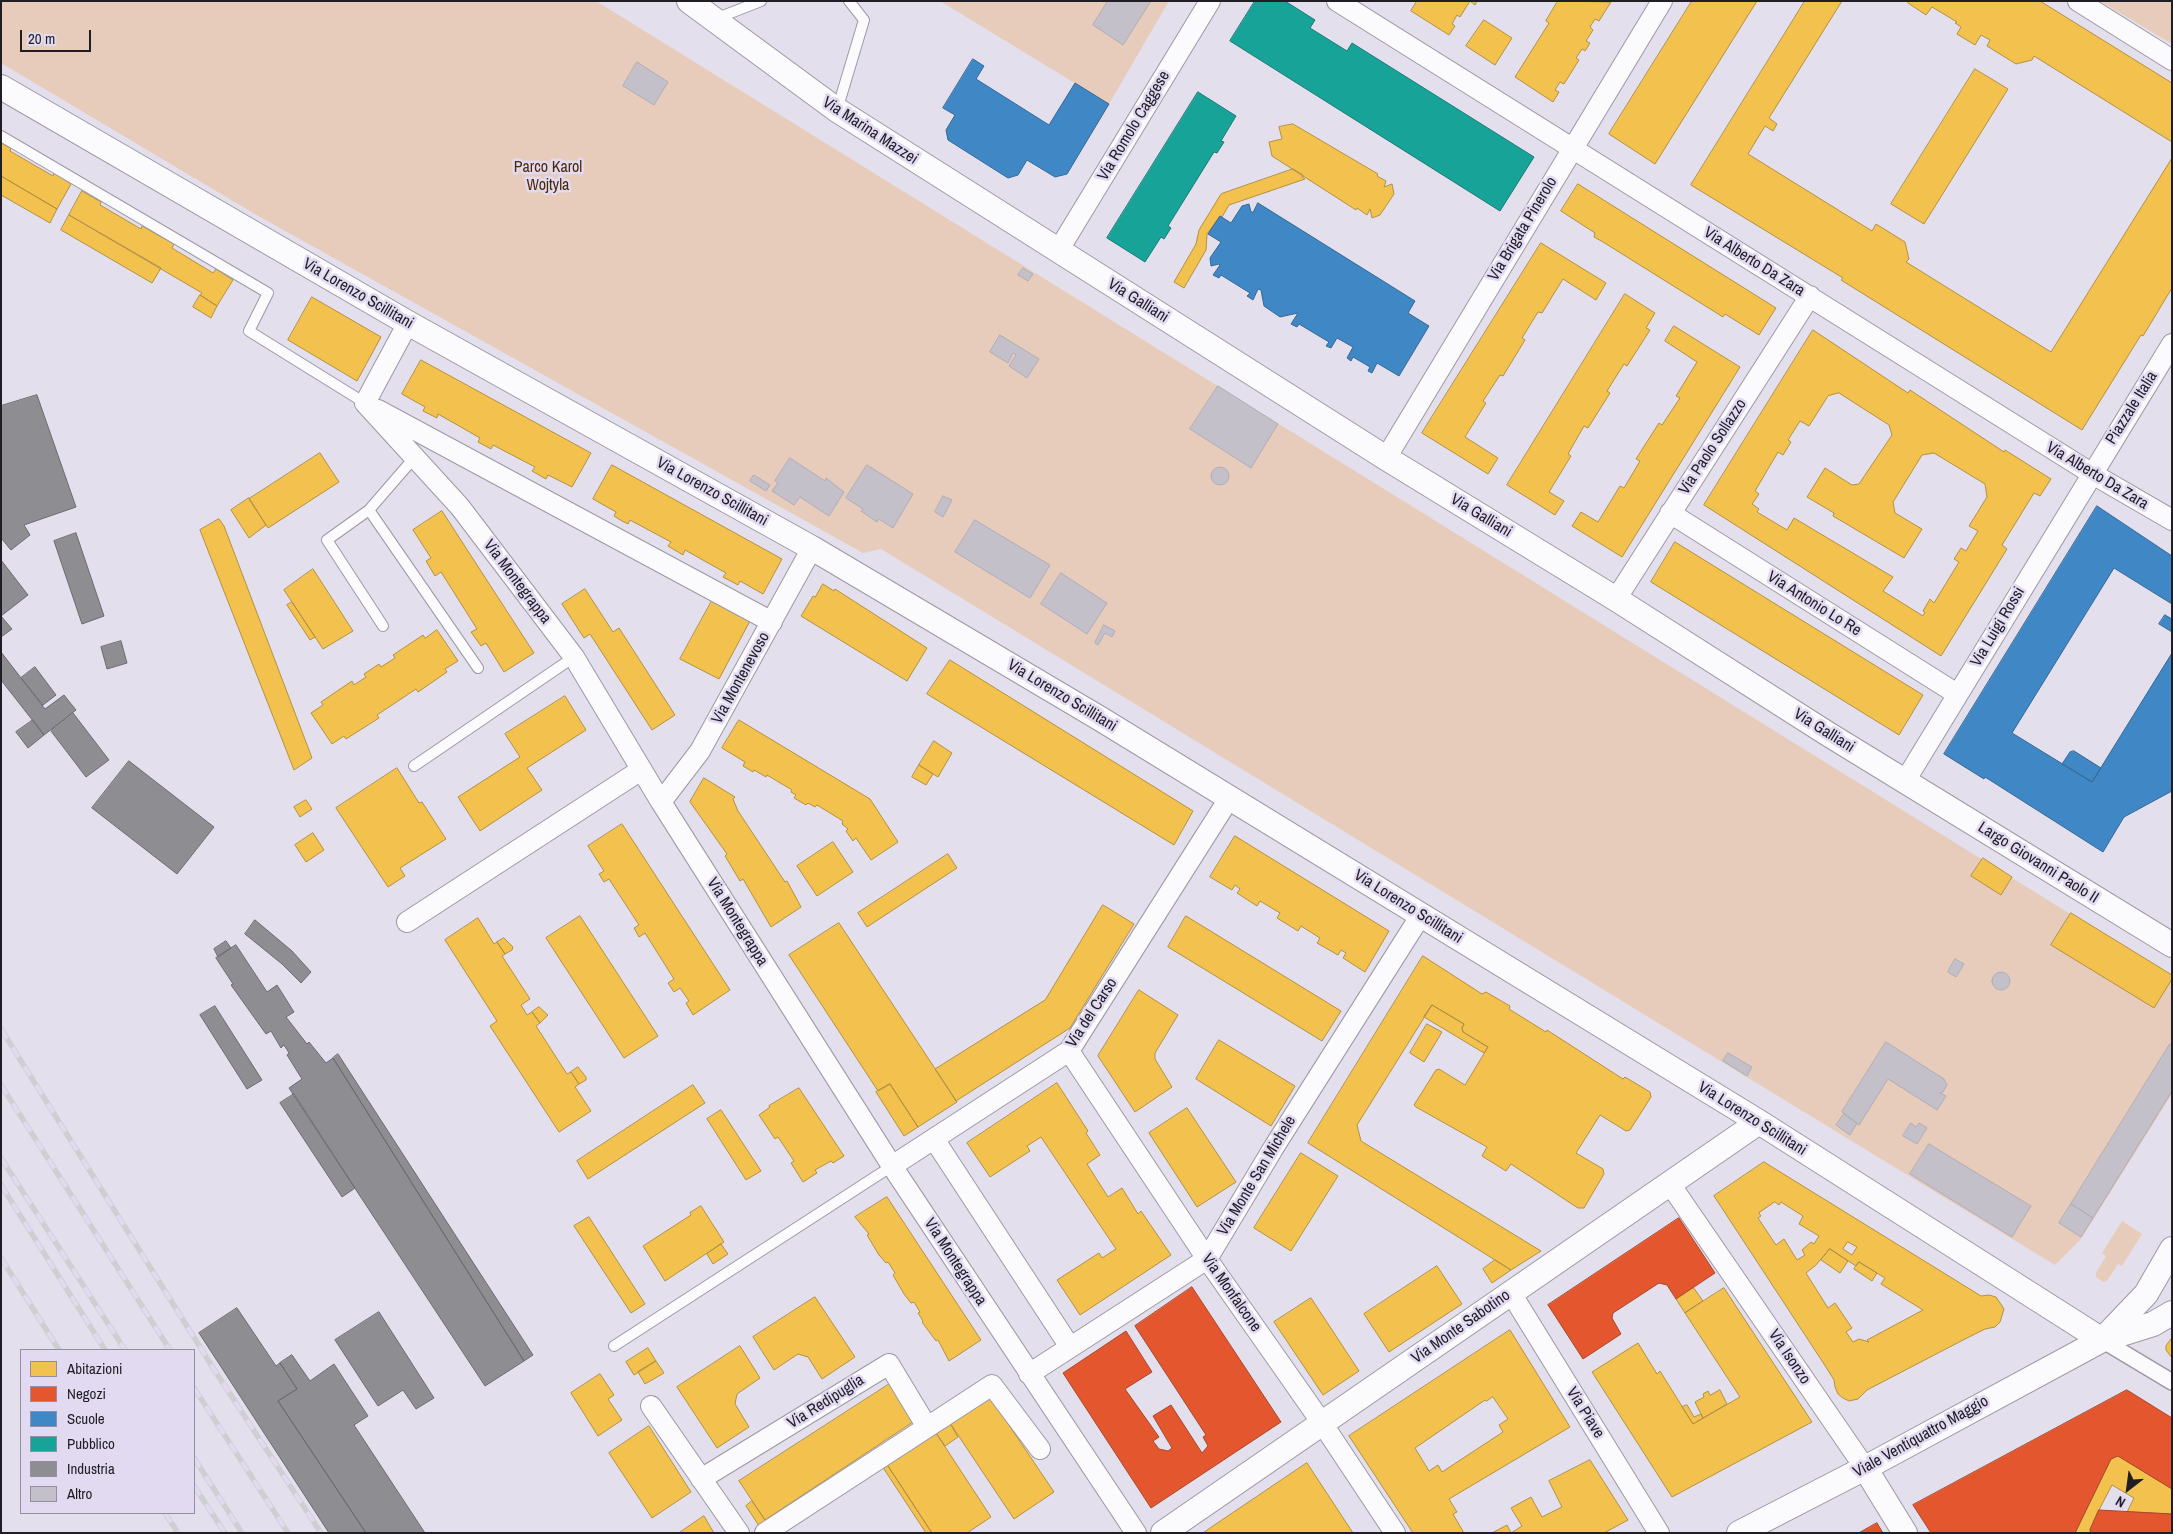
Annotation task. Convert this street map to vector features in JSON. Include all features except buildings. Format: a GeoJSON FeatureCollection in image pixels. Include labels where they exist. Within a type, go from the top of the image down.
{"type":"FeatureCollection","features":[{"type":"Feature","properties":{"kind":"street","name":"Via Marina Mazzei"},"geometry":{"type":"LineString","coordinates":[[689,1],[837,110],[1058,250]]}},
{"type":"Feature","properties":{"kind":"street","name":"Via Romolo Caggese"},"geometry":{"type":"LineString","coordinates":[[1058,250],[1210,1]]}},
{"type":"Feature","properties":{"kind":"street","name":"Via Alberto Da Zara"},"geometry":{"type":"LineString","coordinates":[[1337,1],[2091,473],[2172,520]]}},
{"type":"Feature","properties":{"kind":"street","name":"Via Brigata Pinerolo"},"geometry":{"type":"LineString","coordinates":[[1386,458],[1662,1]]}},
{"type":"Feature","properties":{"kind":"street"},"geometry":{"type":"LineString","coordinates":[[2078,1],[2172,60]]}},
{"type":"Feature","properties":{"kind":"street","name":"Via Lorenzo Scillitani"},"geometry":{"type":"LineString","coordinates":[[1,87],[408,323],[812,548],[1230,797],[1759,1122],[2102,1340]]}},
{"type":"Feature","properties":{"kind":"street","name":"Via Galliani"},"geometry":{"type":"LineString","coordinates":[[1058,250],[1386,458],[1616,599],[1905,781]]}},
{"type":"Feature","properties":{"kind":"street","name":"Via Paolo Sollazzo"},"geometry":{"type":"LineString","coordinates":[[1616,599],[1810,296]]}},
{"type":"Feature","properties":{"kind":"street"},"geometry":{"type":"LineString","coordinates":[[408,323],[365,403],[772,622]]}},
{"type":"Feature","properties":{"kind":"street","name":"Piazzale Italia"},"geometry":{"type":"LineString","coordinates":[[2091,473],[2172,344]]}},
{"type":"Feature","properties":{"kind":"street","name":"Via Montegrappa"},"geometry":{"type":"LineString","coordinates":[[365,403],[460,507],[574,657],[641,770],[892,1166],[1136,1533]]}},
{"type":"Feature","properties":{"kind":"street","name":"Via Luigi Rossi"},"geometry":{"type":"LineString","coordinates":[[1905,781],[2091,473]]}},
{"type":"Feature","properties":{"kind":"street","name":"Via Antonio Lo Re"},"geometry":{"type":"LineString","coordinates":[[1670,513],[1957,694]]}},
{"type":"Feature","properties":{"kind":"street","name":"Via Montenevoso"},"geometry":{"type":"LineString","coordinates":[[661,802],[700,750],[812,548]]}},
{"type":"Feature","properties":{"kind":"street"},"geometry":{"type":"LineString","coordinates":[[406,922],[641,770]]}},
{"type":"Feature","properties":{"kind":"street","name":"Largo Giovanni Paolo II"},"geometry":{"type":"LineString","coordinates":[[1905,781],[2172,945]]}},
{"type":"Feature","properties":{"kind":"street","name":"Via del Carso"},"geometry":{"type":"LineString","coordinates":[[892,1166],[1068,1051],[1230,797]]}},
{"type":"Feature","properties":{"kind":"street","name":"Via Monte San Michele"},"geometry":{"type":"LineString","coordinates":[[1029,1374],[1207,1259],[1421,915]]}},
{"type":"Feature","properties":{"kind":"street","name":"Via Monfalcone"},"geometry":{"type":"LineString","coordinates":[[1068,1051],[1207,1259],[1322,1423],[1395,1533]]}},
{"type":"Feature","properties":{"kind":"street","name":"Via Monte Sabotino"},"geometry":{"type":"LineString","coordinates":[[1163,1533],[1759,1122]]}},
{"type":"Feature","properties":{"kind":"street"},"geometry":{"type":"LineString","coordinates":[[934,1139],[1070,1347]]}},
{"type":"Feature","properties":{"kind":"street","name":"Via Isonzo"},"geometry":{"type":"LineString","coordinates":[[1670,1184],[1865,1468],[1905,1533]]}},
{"type":"Feature","properties":{"kind":"street"},"geometry":{"type":"LineString","coordinates":[[2102,1340],[2146,1294],[2172,1248]]}},
{"type":"Feature","properties":{"kind":"street","name":"Via Piave"},"geometry":{"type":"LineString","coordinates":[[1511,1293],[1660,1533]]}},
{"type":"Feature","properties":{"kind":"street"},"geometry":{"type":"LineString","coordinates":[[2102,1340],[2153,1324],[2172,1313]]}},
{"type":"Feature","properties":{"kind":"street"},"geometry":{"type":"LineString","coordinates":[[2102,1340],[2172,1382]]}},
{"type":"Feature","properties":{"kind":"street","name":"Viale Ventiquattro Maggio"},"geometry":{"type":"LineString","coordinates":[[1739,1533],[1865,1468],[2102,1340]]}},
{"type":"Feature","properties":{"kind":"street","name":"Via Redipuglia"},"geometry":{"type":"LineString","coordinates":[[701,1479],[889,1364],[927,1427]]}},
{"type":"Feature","properties":{"kind":"street"},"geometry":{"type":"LineString","coordinates":[[765,1533],[992,1385],[1040,1449]]}},
{"type":"Feature","properties":{"kind":"street"},"geometry":{"type":"LineString","coordinates":[[652,1406],[739,1533]]}},
{"type":"Feature","properties":{"kind":"lane"},"geometry":{"type":"LineString","coordinates":[[713,20],[761,1]]}},
{"type":"Feature","properties":{"kind":"lane"},"geometry":{"type":"LineString","coordinates":[[837,110],[864,20],[849,1]]}},
{"type":"Feature","properties":{"kind":"lane"},"geometry":{"type":"LineString","coordinates":[[1,136],[268,293],[249,332],[365,403]]}},
{"type":"Feature","properties":{"kind":"lane"},"geometry":{"type":"LineString","coordinates":[[383,626],[327,540],[369,510],[414,458]]}},
{"type":"Feature","properties":{"kind":"lane"},"geometry":{"type":"LineString","coordinates":[[369,510],[478,668]]}},
{"type":"Feature","properties":{"kind":"lane"},"geometry":{"type":"LineString","coordinates":[[414,766],[574,657]]}},
{"type":"Feature","properties":{"kind":"lane"},"geometry":{"type":"LineString","coordinates":[[614,1346],[892,1166]]}},
{"type":"Feature","properties":{"kind":"green space","name":"Parco Karol Wojtyla"},"geometry":{"type":"Polygon","coordinates":[[[1,1],[596,1],[2172,977],[2172,1094],[2081,1239],[2055,1265],[881,549],[863,553],[253,213],[1,63],[1,1]]]}},
{"type":"Feature","properties":{"kind":"green space"},"geometry":{"type":"Polygon","coordinates":[[[940,1],[1169,1],[1109,104],[940,1]]]}},
{"type":"Feature","properties":{"kind":"green space"},"geometry":{"type":"Polygon","coordinates":[[[2100,1],[2172,1],[2172,44],[2100,1]]]}},
{"type":"Feature","properties":{"kind":"green space"},"geometry":{"type":"Polygon","coordinates":[[[2122,1221],[2142,1234],[2122,1266],[2118,1264],[2107,1281],[2103,1282],[2096,1277],[2096,1273],[2106,1256],[2102,1253],[2122,1221]]]}},
{"type":"Feature","properties":{"kind":"railway"},"geometry":{"type":"LineString","coordinates":[[1,1029],[215,1371],[321,1533]]}},
{"type":"Feature","properties":{"kind":"railway"},"geometry":{"type":"LineString","coordinates":[[1,1085],[169,1349]]}},
{"type":"Feature","properties":{"kind":"railway"},"geometry":{"type":"LineString","coordinates":[[1,1158],[124,1349]]}},
{"type":"Feature","properties":{"kind":"railway"},"geometry":{"type":"LineString","coordinates":[[1,1185],[104,1349]]}},
{"type":"Feature","properties":{"kind":"railway"},"geometry":{"type":"LineString","coordinates":[[1,1258],[58,1349]]}},
{"type":"Feature","properties":{"kind":"railway"},"geometry":{"type":"LineString","coordinates":[[195,1390],[288,1533]]}},
{"type":"Feature","properties":{"kind":"railway"},"geometry":{"type":"LineString","coordinates":[[195,1460],[242,1533]]}},
{"type":"Feature","properties":{"kind":"railway"},"geometry":{"type":"LineString","coordinates":[[195,1488],[225,1533]]}},
{"type":"Feature","properties":{"kind":"railway"},"geometry":{"type":"LineString","coordinates":[[166,1514],[178,1533]]}}]}
